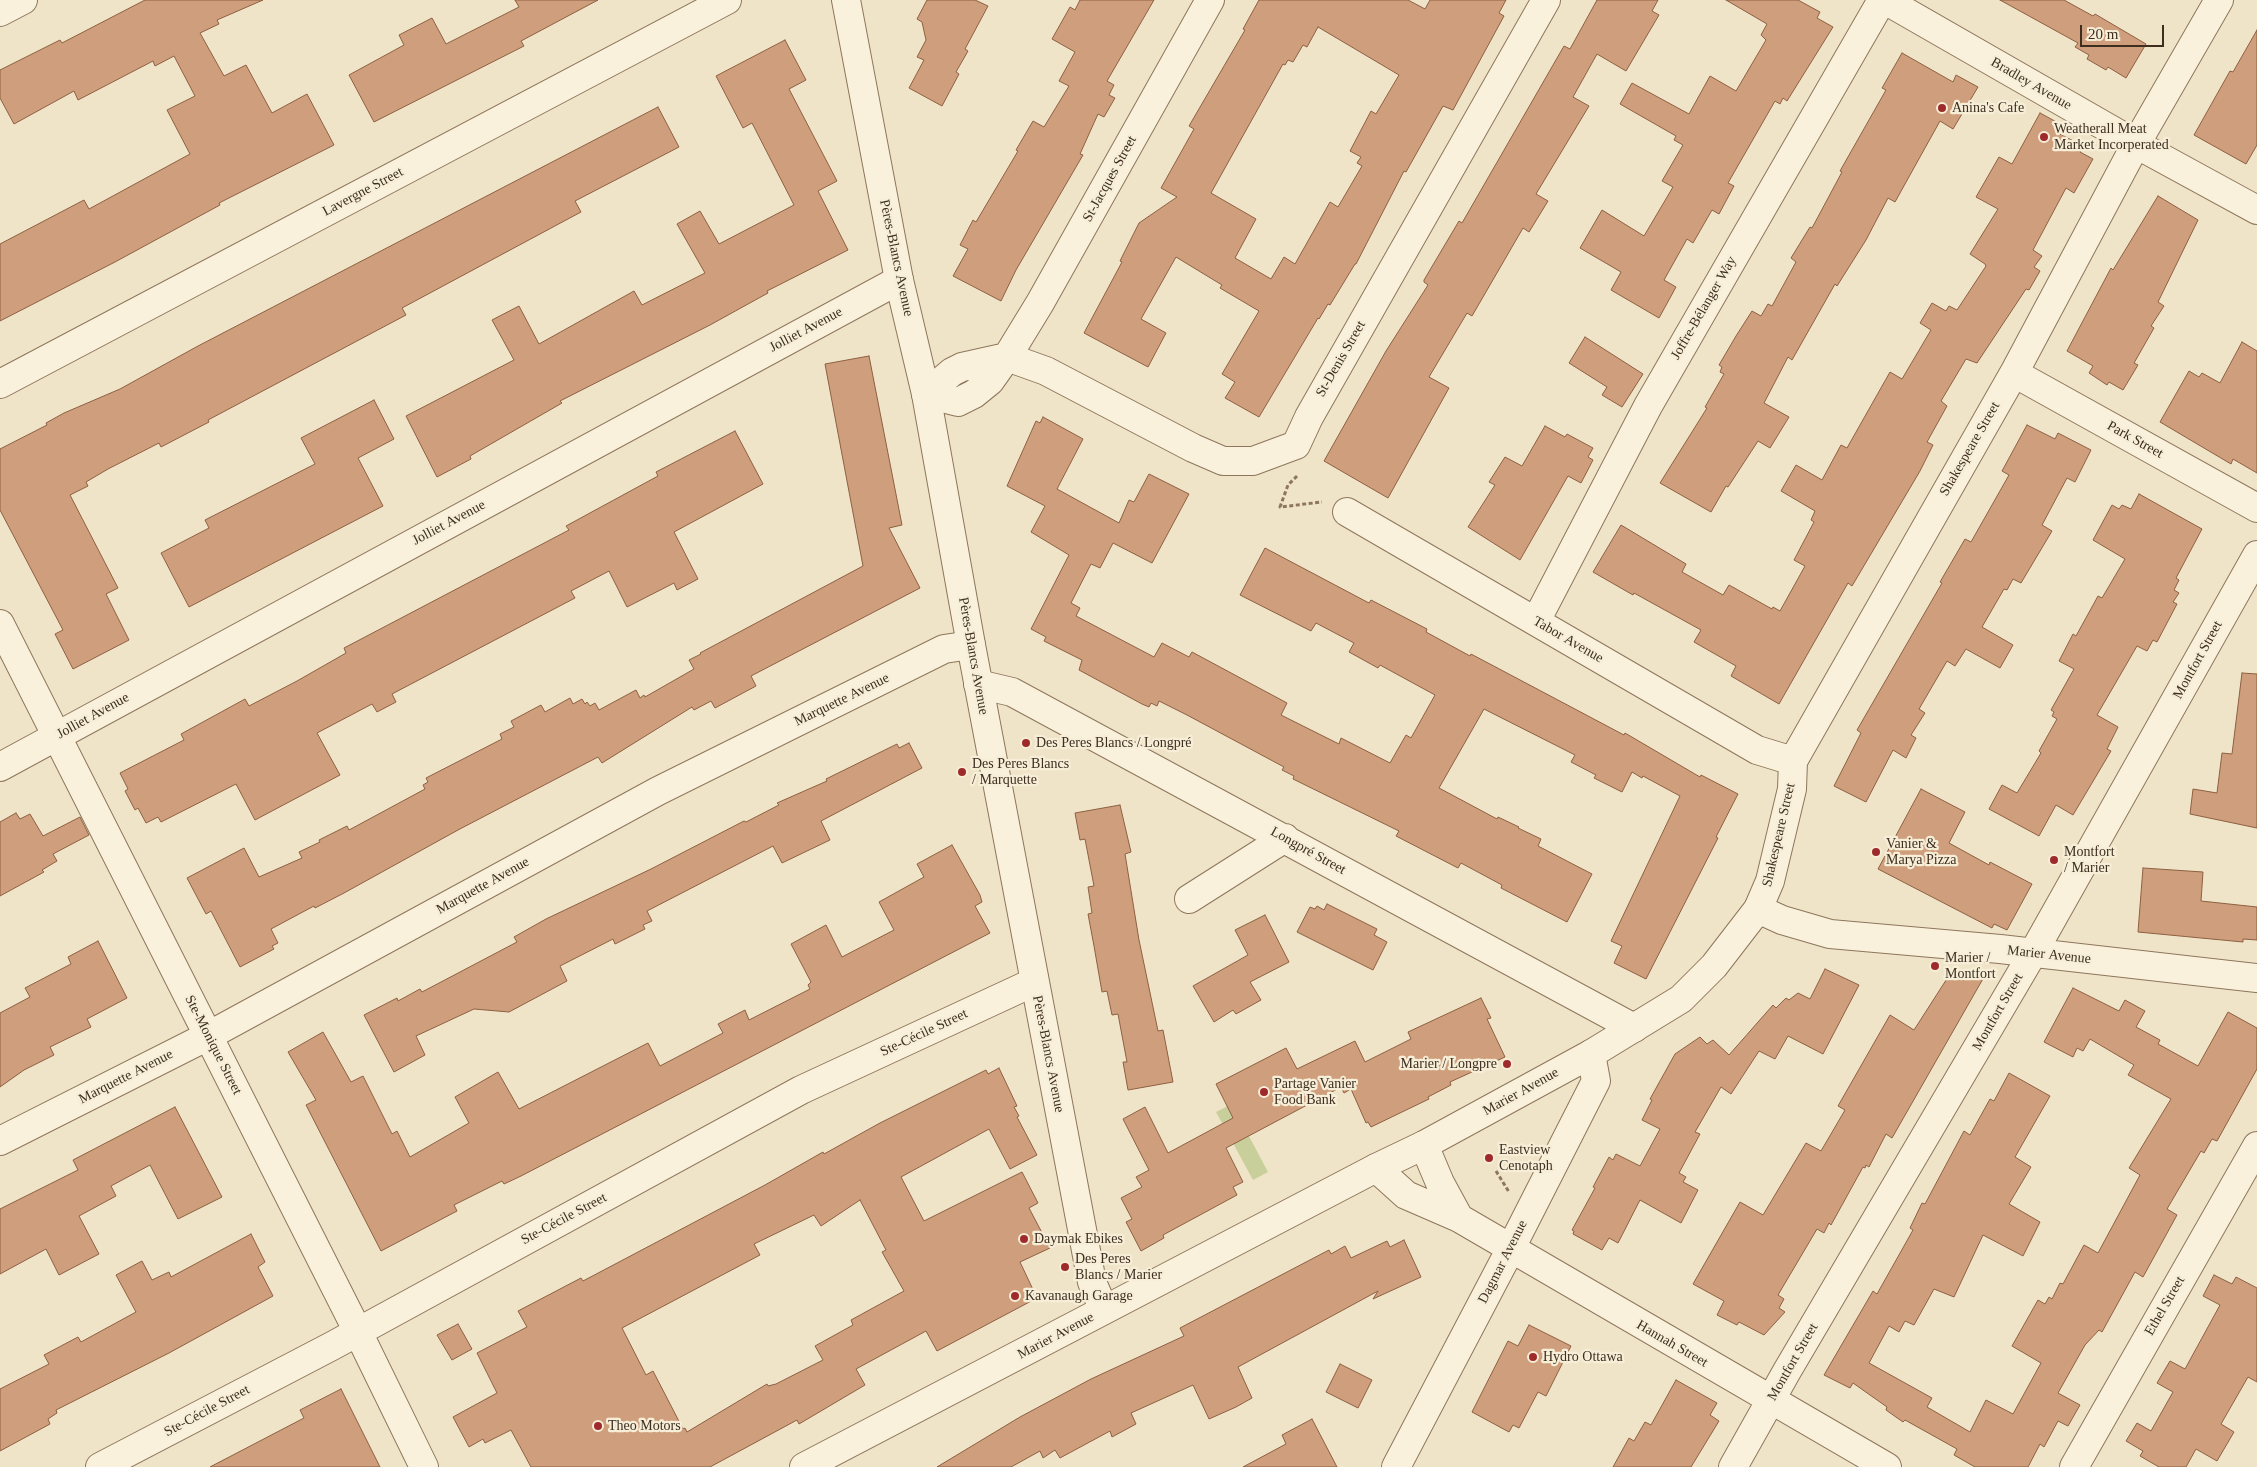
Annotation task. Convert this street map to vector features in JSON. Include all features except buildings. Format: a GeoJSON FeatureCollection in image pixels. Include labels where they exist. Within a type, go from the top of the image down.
{"type":"FeatureCollection","features":[{"type":"Feature","properties":{"kind":"street"},"geometry":{"type":"LineString","coordinates":[[0,12],[22,0]]}},
{"type":"Feature","properties":{"kind":"street","name":"Lavergne Street"},"geometry":{"type":"LineString","coordinates":[[0,384],[727,0]]}},
{"type":"Feature","properties":{"kind":"street","name":"Pères-Blancs Avenue"},"geometry":{"type":"LineString","coordinates":[[846,0],[899,280],[926,394],[978,684],[1092,1282],[1104,1310]]}},
{"type":"Feature","properties":{"kind":"street","name":"St-Jacques Street"},"geometry":{"type":"LineString","coordinates":[[926,394],[958,402],[974,394],[990,381],[1040,303],[1210,0]]}},
{"type":"Feature","properties":{"kind":"street","name":"St-Denis Street"},"geometry":{"type":"LineString","coordinates":[[1007,357],[1046,371],[1193,448],[1223,461],[1254,461],[1296,445],[1308,417],[1546,0]]}},
{"type":"Feature","properties":{"kind":"street","name":"Bradley Avenue"},"geometry":{"type":"LineString","coordinates":[[1883,0],[2136,144],[2257,210]]}},
{"type":"Feature","properties":{"kind":"street","name":"Joffre-Bélanger Way"},"geometry":{"type":"LineString","coordinates":[[1536,621],[1648,406],[1883,0]]}},
{"type":"Feature","properties":{"kind":"street","name":"Shakespeare Street"},"geometry":{"type":"LineString","coordinates":[[1758,909],[1770,880],[1792,789],[1793,760],[2014,373],[2136,144],[2218,0]]}},
{"type":"Feature","properties":{"kind":"street","name":"Jolliet Avenue"},"geometry":{"type":"LineString","coordinates":[[0,767],[899,280]]}},
{"type":"Feature","properties":{"kind":"street","name":"Park Street"},"geometry":{"type":"LineString","coordinates":[[2014,373],[2257,508]]}},
{"type":"Feature","properties":{"kind":"street","name":"Tabor Avenue"},"geometry":{"type":"LineString","coordinates":[[1347,512],[1757,750],[1793,760]]}},
{"type":"Feature","properties":{"kind":"street","name":"Montfort Street"},"geometry":{"type":"LineString","coordinates":[[1733,1467],[1770,1400],[2033,953],[2257,555]]}},
{"type":"Feature","properties":{"kind":"street","name":"Ste-Monique Street"},"geometry":{"type":"LineString","coordinates":[[0,624],[357,1330],[424,1467]]}},
{"type":"Feature","properties":{"kind":"street","name":"Marquette Avenue"},"geometry":{"type":"LineString","coordinates":[[0,1141],[208,1036],[658,791],[944,649],[971,645]]}},
{"type":"Feature","properties":{"kind":"street","name":"Longpré Street"},"geometry":{"type":"LineString","coordinates":[[978,684],[1012,692],[1634,1028]]}},
{"type":"Feature","properties":{"kind":"street"},"geometry":{"type":"LineString","coordinates":[[1189,899],[1285,838]]}},
{"type":"Feature","properties":{"kind":"street","name":"Marier Avenue"},"geometry":{"type":"LineString","coordinates":[[804,1467],[1376,1168],[1424,1145],[1591,1054],[1681,999],[1714,966],[1758,909],[1782,920],[1830,934],[2033,953],[2257,978]]}},
{"type":"Feature","properties":{"kind":"street","name":"Ste-Cécile Street"},"geometry":{"type":"LineString","coordinates":[[100,1467],[332,1346],[357,1330],[801,1090],[1034,982]]}},
{"type":"Feature","properties":{"kind":"street","name":"Dagmar Avenue"},"geometry":{"type":"LineString","coordinates":[[1396,1467],[1596,1081],[1591,1054]]}},
{"type":"Feature","properties":{"kind":"street","name":"Hannah Street"},"geometry":{"type":"LineString","coordinates":[[1424,1145],[1440,1183],[1459,1218]]}},
{"type":"Feature","properties":{"kind":"street","name":"Ethel Street"},"geometry":{"type":"LineString","coordinates":[[2074,1467],[2257,1146]]}},
{"type":"Feature","properties":{"kind":"street","name":"Hannah Street"},"geometry":{"type":"LineString","coordinates":[[1376,1168],[1406,1195],[1459,1218],[1510,1250],[1887,1467]]}},
{"type":"Feature","properties":{"kind":"path"},"geometry":{"type":"LineString","coordinates":[[1288,485],[1280,507],[1339,500],[1347,512]]}},
{"type":"Feature","properties":{"kind":"path"},"geometry":{"type":"LineString","coordinates":[[1496,1171],[1514,1199]]}},
{"type":"Feature","properties":{"kind":"green space"},"geometry":{"type":"Polygon","coordinates":[[[1232,1104],[1268,1172],[1253,1180],[1216,1112],[1232,1104]]]}},
{"type":"Feature","properties":{"kind":"place","name":"Anina's Cafe"},"geometry":{"type":"Point","coordinates":[1942,108]}},
{"type":"Feature","properties":{"kind":"place","name":"Weatherall Meat Market Incorperated"},"geometry":{"type":"Point","coordinates":[2044,137]}},
{"type":"Feature","properties":{"kind":"place","name":"Des Peres Blancs / Longpré"},"geometry":{"type":"Point","coordinates":[1026,743]}},
{"type":"Feature","properties":{"kind":"place","name":"Des Peres Blancs / Marquette"},"geometry":{"type":"Point","coordinates":[962,772]}},
{"type":"Feature","properties":{"kind":"place","name":"Vanier & Marya Pizza"},"geometry":{"type":"Point","coordinates":[1876,852]}},
{"type":"Feature","properties":{"kind":"place","name":"Montfort / Marier"},"geometry":{"type":"Point","coordinates":[2054,860]}},
{"type":"Feature","properties":{"kind":"place","name":"Marier / Montfort"},"geometry":{"type":"Point","coordinates":[1935,966]}},
{"type":"Feature","properties":{"kind":"place","name":"Marier / Longpre"},"geometry":{"type":"Point","coordinates":[1507,1064]}},
{"type":"Feature","properties":{"kind":"place","name":"Partage Vanier Food Bank"},"geometry":{"type":"Point","coordinates":[1264,1092]}},
{"type":"Feature","properties":{"kind":"place","name":"Eastview Cenotaph"},"geometry":{"type":"Point","coordinates":[1489,1158]}},
{"type":"Feature","properties":{"kind":"place","name":"Daymak Ebikes"},"geometry":{"type":"Point","coordinates":[1024,1239]}},
{"type":"Feature","properties":{"kind":"place","name":"Des Peres Blancs / Marier"},"geometry":{"type":"Point","coordinates":[1065,1267]}},
{"type":"Feature","properties":{"kind":"place","name":"Kavanaugh Garage"},"geometry":{"type":"Point","coordinates":[1015,1296]}},
{"type":"Feature","properties":{"kind":"place","name":"Hydro Ottawa"},"geometry":{"type":"Point","coordinates":[1533,1357]}},
{"type":"Feature","properties":{"kind":"place","name":"Theo Motors"},"geometry":{"type":"Point","coordinates":[598,1426]}}]}
